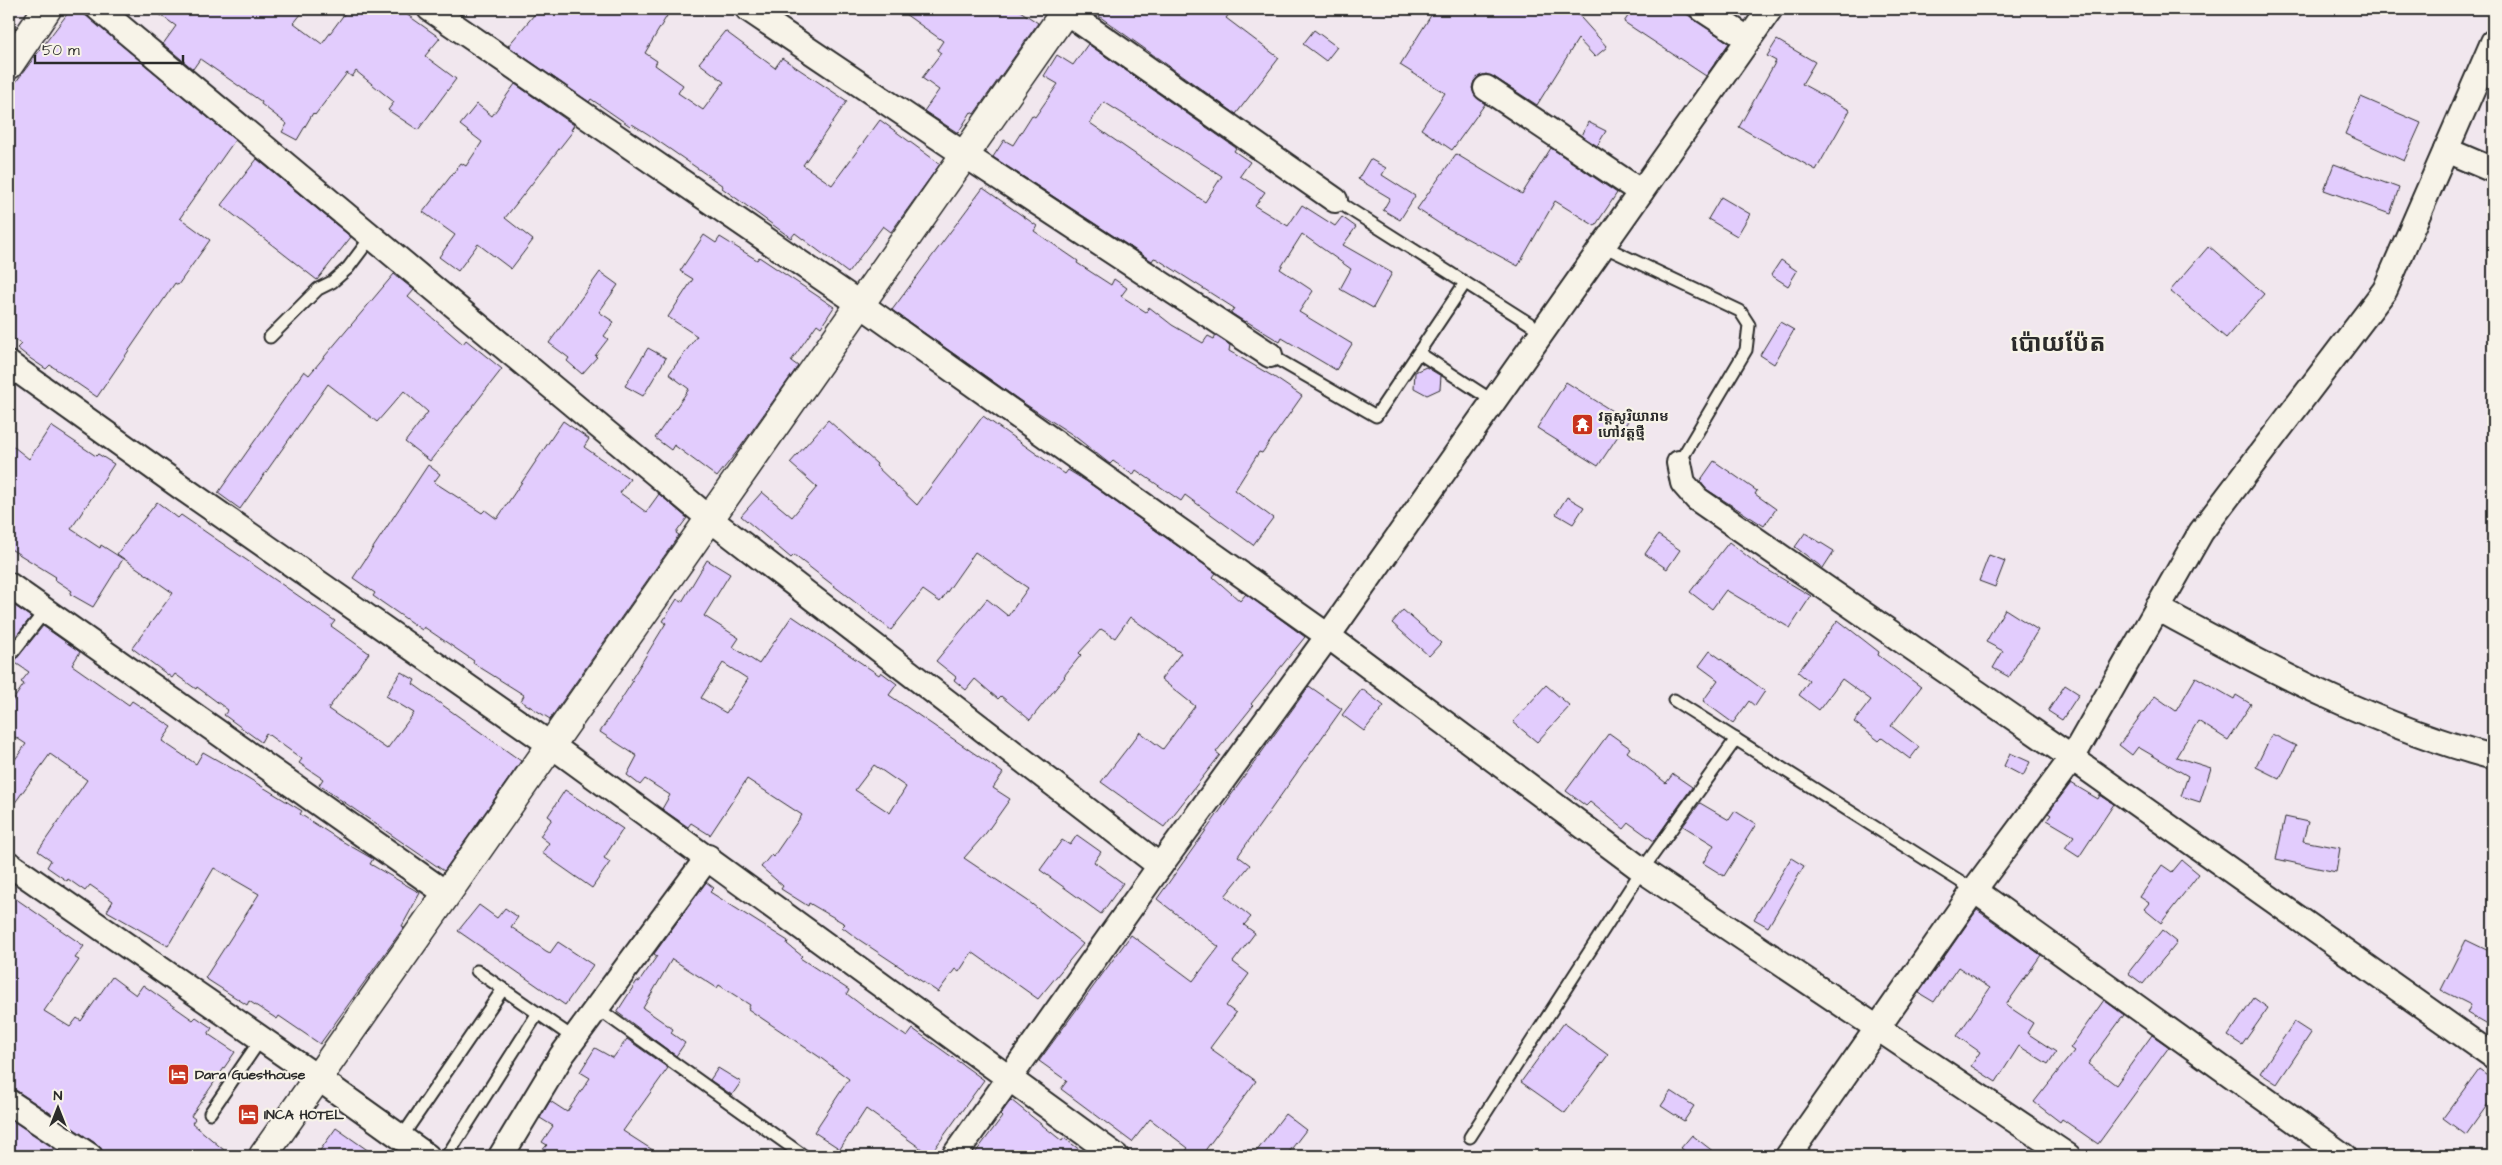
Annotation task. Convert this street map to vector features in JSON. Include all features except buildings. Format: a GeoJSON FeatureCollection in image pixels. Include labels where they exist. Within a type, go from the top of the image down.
{"type":"FeatureCollection","features":[{"type":"Feature","properties":{"kind":"street"},"geometry":{"type":"LineString","coordinates":[[9,65],[47,9]]}},
{"type":"Feature","properties":{"kind":"street"},"geometry":{"type":"LineString","coordinates":[[99,9],[710,519],[1160,866]]}},
{"type":"Feature","properties":{"kind":"street"},"geometry":{"type":"LineString","coordinates":[[430,9],[860,304],[1328,636],[1642,870],[2068,1156]]}},
{"type":"Feature","properties":{"kind":"street"},"geometry":{"type":"LineString","coordinates":[[748,9],[965,155],[1270,355]]}},
{"type":"Feature","properties":{"kind":"street"},"geometry":{"type":"LineString","coordinates":[[1702,9],[1748,39]]}},
{"type":"Feature","properties":{"kind":"street"},"geometry":{"type":"LineString","coordinates":[[954,1156],[1160,866],[1328,636],[1770,9]]}},
{"type":"Feature","properties":{"kind":"street"},"geometry":{"type":"LineString","coordinates":[[263,1156],[1065,10],[1335,200]]}},
{"type":"Feature","properties":{"kind":"street"},"geometry":{"type":"LineString","coordinates":[[1788,1156],[1974,890],[2072,758],[2201,532],[2385,290],[2493,42]]}},
{"type":"Feature","properties":{"kind":"street"},"geometry":{"type":"LineString","coordinates":[[1486,88],[1641,192]]}},
{"type":"Feature","properties":{"kind":"street"},"geometry":{"type":"LineString","coordinates":[[2446,150],[2493,170]]}},
{"type":"Feature","properties":{"kind":"street"},"geometry":{"type":"LineString","coordinates":[[9,364],[708,857],[1116,1156]]}},
{"type":"Feature","properties":{"kind":"street"},"geometry":{"type":"LineString","coordinates":[[1679,463],[1682,484],[1697,498],[2072,758],[2493,1056]]}},
{"type":"Feature","properties":{"kind":"street"},"geometry":{"type":"LineString","coordinates":[[9,585],[447,894]]}},
{"type":"Feature","properties":{"kind":"street"},"geometry":{"type":"LineString","coordinates":[[2157,608],[2246,656],[2358,711],[2442,744],[2493,757]]}},
{"type":"Feature","properties":{"kind":"street"},"geometry":{"type":"LineString","coordinates":[[500,1156],[562,1054],[575,1039],[708,857]]}},
{"type":"Feature","properties":{"kind":"street"},"geometry":{"type":"LineString","coordinates":[[9,864],[318,1078],[427,1156]]}},
{"type":"Feature","properties":{"kind":"street"},"geometry":{"type":"LineString","coordinates":[[1974,890],[2344,1156]]}},
{"type":"Feature","properties":{"kind":"street"},"geometry":{"type":"LineString","coordinates":[[9,1102],[90,1156]]}},
{"type":"Feature","properties":{"kind":"lane"},"geometry":{"type":"LineString","coordinates":[[1335,200],[1543,332]]}},
{"type":"Feature","properties":{"kind":"lane"},"geometry":{"type":"LineString","coordinates":[[270,337],[318,289],[332,282],[348,268],[372,236]]}},
{"type":"Feature","properties":{"kind":"lane"},"geometry":{"type":"LineString","coordinates":[[1603,246],[1740,311],[1750,325],[1746,350],[1679,463]]}},
{"type":"Feature","properties":{"kind":"lane"},"geometry":{"type":"LineString","coordinates":[[1270,355],[1376,416],[1466,284]]}},
{"type":"Feature","properties":{"kind":"lane"},"geometry":{"type":"LineString","coordinates":[[1419,353],[1493,401]]}},
{"type":"Feature","properties":{"kind":"lane"},"geometry":{"type":"LineString","coordinates":[[9,657],[45,610]]}},
{"type":"Feature","properties":{"kind":"lane"},"geometry":{"type":"LineString","coordinates":[[1674,700],[1974,890]]}},
{"type":"Feature","properties":{"kind":"lane"},"geometry":{"type":"LineString","coordinates":[[1470,1137],[1642,870],[1736,739]]}},
{"type":"Feature","properties":{"kind":"lane"},"geometry":{"type":"LineString","coordinates":[[477,971],[575,1039]]}},
{"type":"Feature","properties":{"kind":"lane"},"geometry":{"type":"LineString","coordinates":[[402,1138],[503,989]]}},
{"type":"Feature","properties":{"kind":"lane"},"geometry":{"type":"LineString","coordinates":[[597,1008],[804,1156]]}},
{"type":"Feature","properties":{"kind":"lane"},"geometry":{"type":"LineString","coordinates":[[446,1156],[538,1013]]}},
{"type":"Feature","properties":{"kind":"lane"},"geometry":{"type":"LineString","coordinates":[[210,1113],[261,1039]]}},
{"type":"Feature","properties":{"kind":"place","name":"វត្តសូរិយារាម ហៅវត្តថ្មី"},"geometry":{"type":"Point","coordinates":[1582,424]}},
{"type":"Feature","properties":{"kind":"place","name":"Dara Guesthouse"},"geometry":{"type":"Point","coordinates":[179,1074]}},
{"type":"Feature","properties":{"kind":"place","name":"INCA HOTEL"},"geometry":{"type":"Point","coordinates":[248,1114]}},
{"type":"Feature","properties":{"kind":"district","name":"ប៉ោយប៉ែត"},"geometry":{"type":"Point","coordinates":[2058,343]}}]}
